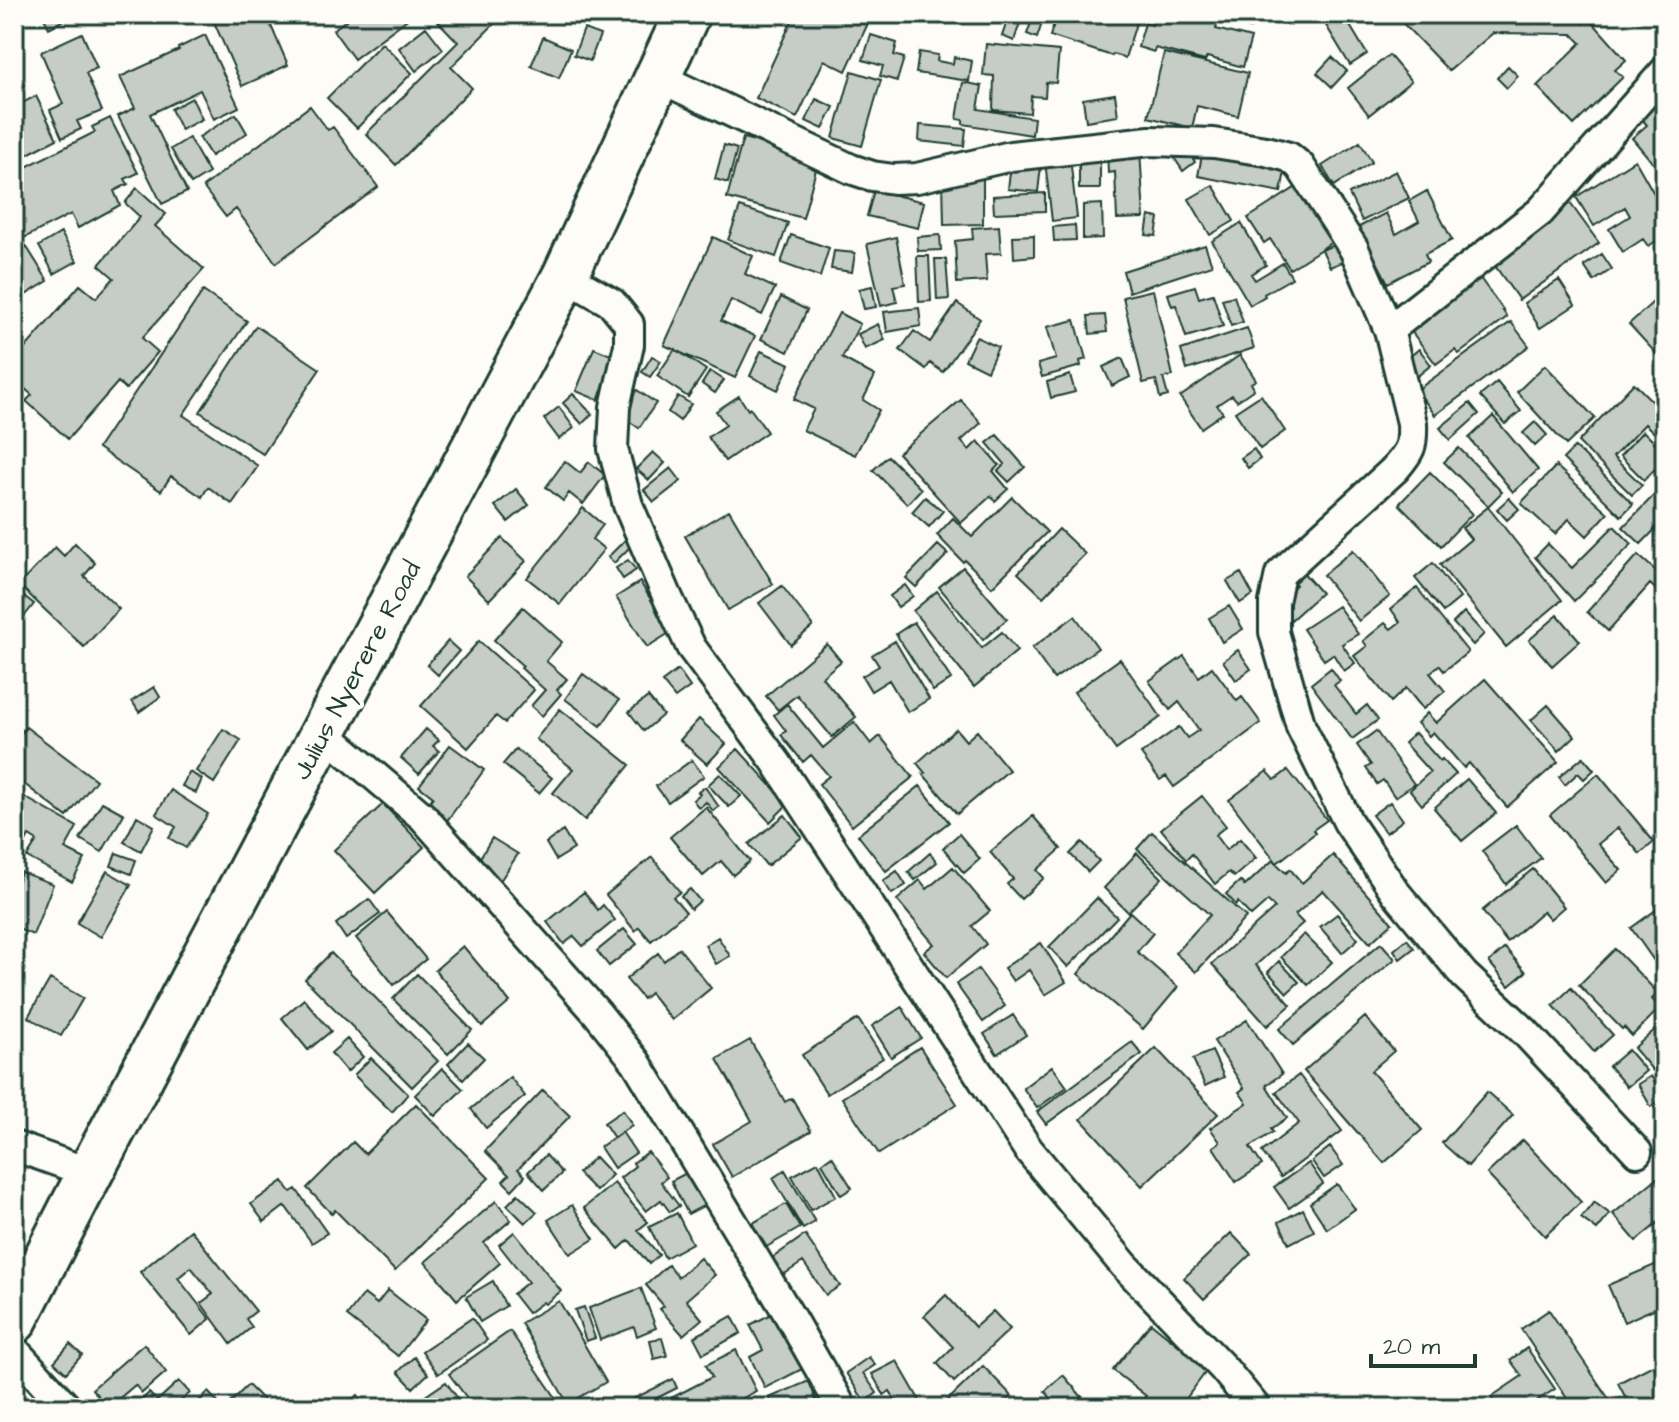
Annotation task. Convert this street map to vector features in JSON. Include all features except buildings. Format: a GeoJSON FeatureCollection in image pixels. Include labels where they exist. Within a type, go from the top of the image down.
{"type":"FeatureCollection","features":[{"type":"Feature","properties":{"kind":"highway","name":"Julius Nyerere Road"},"geometry":{"type":"LineString","coordinates":[[14,1321],[565,276],[687,14]]}},
{"type":"Feature","properties":{"kind":"street"},"geometry":{"type":"LineString","coordinates":[[1389,330],[1540,212],[1665,71]]}},
{"type":"Feature","properties":{"kind":"street"},"geometry":{"type":"LineString","coordinates":[[658,77],[851,169],[872,176],[917,178],[1011,156],[1150,141],[1214,143],[1266,151],[1289,157],[1300,166],[1354,249],[1389,330],[1413,438],[1409,452],[1395,469],[1280,574],[1274,602],[1274,632],[1301,727],[1348,822],[1396,893],[1464,975],[1525,1032],[1637,1152]]}},
{"type":"Feature","properties":{"kind":"street"},"geometry":{"type":"LineString","coordinates":[[565,276],[612,303],[629,324],[629,345],[615,407],[613,449],[628,505],[691,647],[776,762],[1028,1149],[1124,1265],[1224,1369],[1256,1408]]}},
{"type":"Feature","properties":{"kind":"street"},"geometry":{"type":"LineString","coordinates":[[323,732],[423,817],[597,1013],[636,1062],[842,1408]]}},
{"type":"Feature","properties":{"kind":"street"},"geometry":{"type":"LineString","coordinates":[[14,1146],[90,1173]]}},
{"type":"Feature","properties":{"kind":"street"},"geometry":{"type":"LineString","coordinates":[[14,1350],[67,1408]]}}]}
